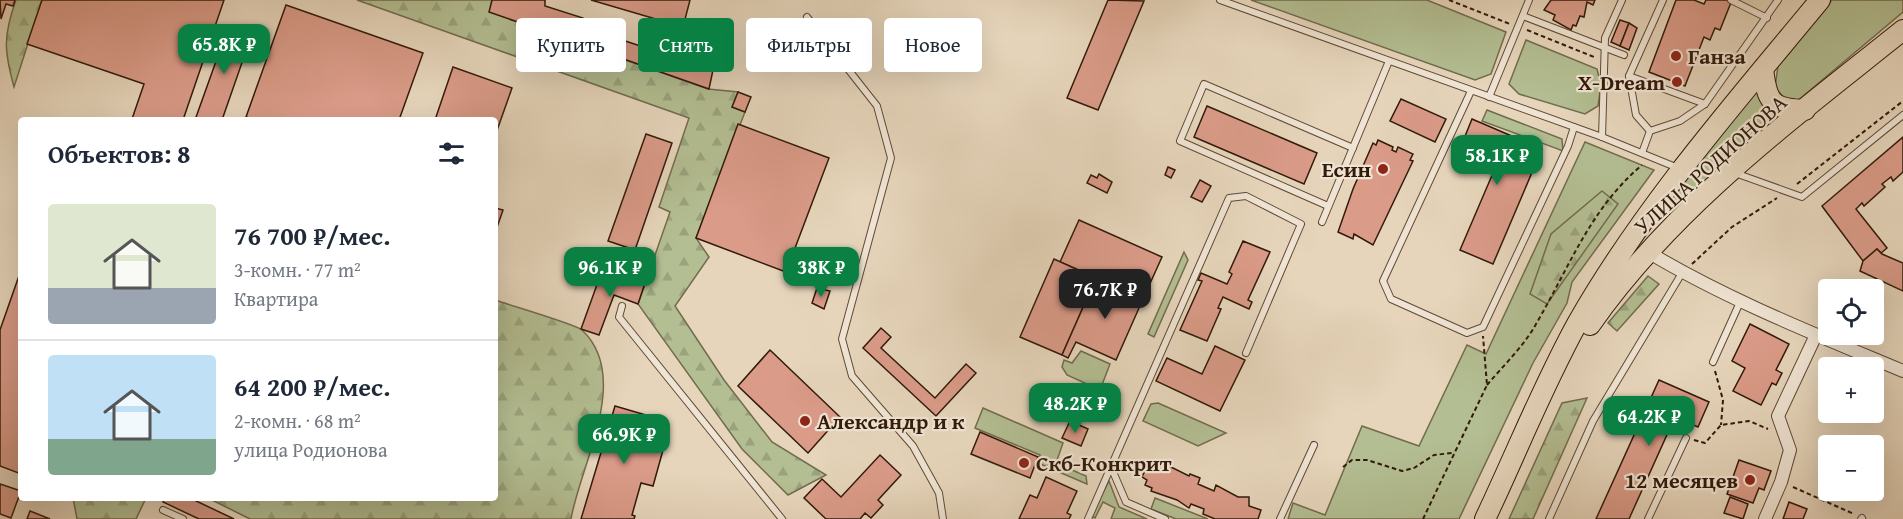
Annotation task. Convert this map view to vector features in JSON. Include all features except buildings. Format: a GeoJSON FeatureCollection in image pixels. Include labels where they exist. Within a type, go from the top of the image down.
{"type":"FeatureCollection","features":[{"type":"Feature","properties":{"kind":"main road","name":"УЛИЦА РОДИОНОВА"},"geometry":{"type":"LineString","coordinates":[[1485,519],[1577,324],[1614,264],[1681,170],[1820,0]]}},
{"type":"Feature","properties":{"kind":"main road","name":"УЛИЦА РОДИОНОВА"},"geometry":{"type":"LineString","coordinates":[[1549,384],[1598,313],[1648,252],[1732,172],[1903,30]]}},
{"type":"Feature","properties":{"kind":"main road"},"geometry":{"type":"LineString","coordinates":[[1763,69],[1768,98],[1784,109],[1805,110]]}},
{"type":"Feature","properties":{"kind":"street"},"geometry":{"type":"LineString","coordinates":[[1648,252],[1682,273],[1816,335],[1903,371]]}},
{"type":"Feature","properties":{"kind":"street"},"geometry":{"type":"LineString","coordinates":[[1765,519],[1781,482],[1790,450],[1778,416],[1816,335]]}},
{"type":"Feature","properties":{"kind":"lane"},"geometry":{"type":"LineString","coordinates":[[1220,0],[1602,137],[1681,170]]}},
{"type":"Feature","properties":{"kind":"lane"},"geometry":{"type":"LineString","coordinates":[[1489,98],[1529,0]]}},
{"type":"Feature","properties":{"kind":"lane"},"geometry":{"type":"LineString","coordinates":[[1602,137],[1605,38],[1622,0]]}},
{"type":"Feature","properties":{"kind":"lane"},"geometry":{"type":"LineString","coordinates":[[1650,130],[1636,115],[1629,76],[1663,0]]}},
{"type":"Feature","properties":{"kind":"lane"},"geometry":{"type":"LineString","coordinates":[[1731,0],[1767,18]]}},
{"type":"Feature","properties":{"kind":"lane"},"geometry":{"type":"LineString","coordinates":[[1650,130],[1680,121],[1705,104],[1778,0]]}},
{"type":"Feature","properties":{"kind":"lane"},"geometry":{"type":"LineString","coordinates":[[1523,16],[1624,56]]}},
{"type":"Feature","properties":{"kind":"lane"},"geometry":{"type":"LineString","coordinates":[[807,17],[877,106],[891,158],[842,339],[852,376],[913,446],[939,493],[943,519]]}},
{"type":"Feature","properties":{"kind":"lane"},"geometry":{"type":"LineString","coordinates":[[1322,222],[1389,61]]}},
{"type":"Feature","properties":{"kind":"lane"},"geometry":{"type":"LineString","coordinates":[[1629,76],[1705,104]]}},
{"type":"Feature","properties":{"kind":"lane"},"geometry":{"type":"LineString","coordinates":[[1328,206],[1180,141],[1204,84],[1353,148]]}},
{"type":"Feature","properties":{"kind":"lane"},"geometry":{"type":"LineString","coordinates":[[1471,91],[1383,281],[1391,299],[1467,333],[1483,327],[1568,146],[1574,127]]}},
{"type":"Feature","properties":{"kind":"lane"},"geometry":{"type":"LineString","coordinates":[[1732,172],[1802,197],[1903,115]]}},
{"type":"Feature","properties":{"kind":"lane"},"geometry":{"type":"LineString","coordinates":[[1642,153],[1650,130]]}},
{"type":"Feature","properties":{"kind":"lane"},"geometry":{"type":"LineString","coordinates":[[1088,519],[1229,198],[1246,196],[1301,224],[1246,353]]}},
{"type":"Feature","properties":{"kind":"lane"},"geometry":{"type":"LineString","coordinates":[[1549,519],[1593,421],[1682,273]]}},
{"type":"Feature","properties":{"kind":"lane"},"geometry":{"type":"LineString","coordinates":[[1713,362],[1741,300]]}},
{"type":"Feature","properties":{"kind":"lane"},"geometry":{"type":"LineString","coordinates":[[622,306],[619,317],[782,519]]}},
{"type":"Feature","properties":{"kind":"lane"},"geometry":{"type":"LineString","coordinates":[[1648,519],[1686,438]]}},
{"type":"Feature","properties":{"kind":"lane"},"geometry":{"type":"LineString","coordinates":[[1280,519],[1314,445]]}},
{"type":"Feature","properties":{"kind":"lane"},"geometry":{"type":"LineString","coordinates":[[1111,467],[1126,502],[1165,519]]}},
{"type":"Feature","properties":{"kind":"lane"},"geometry":{"type":"LineString","coordinates":[[163,510],[183,519]]}},
{"type":"Feature","properties":{"kind":"path"},"geometry":{"type":"LineString","coordinates":[[1423,519],[1487,385],[1535,326],[1588,227],[1620,183],[1652,157]]}},
{"type":"Feature","properties":{"kind":"path"},"geometry":{"type":"LineString","coordinates":[[1483,327],[1487,385]]}},
{"type":"Feature","properties":{"kind":"path"},"geometry":{"type":"LineString","coordinates":[[1713,362],[1723,400],[1721,425]]}},
{"type":"Feature","properties":{"kind":"path"},"geometry":{"type":"LineString","coordinates":[[1686,438],[1705,442],[1721,425],[1749,421],[1785,436]]}},
{"type":"Feature","properties":{"kind":"path"},"geometry":{"type":"LineString","coordinates":[[1343,467],[1352,460],[1367,460],[1402,471],[1414,468],[1434,455],[1453,453]]}},
{"type":"Feature","properties":{"kind":"path"},"geometry":{"type":"LineString","coordinates":[[1781,482],[1862,518]]}},
{"type":"Feature","properties":{"kind":"green space"},"geometry":{"type":"Polygon","coordinates":[[[16,0],[42,0],[14,87],[6,44],[16,0]]]}},
{"type":"Feature","properties":{"kind":"green space"},"geometry":{"type":"Polygon","coordinates":[[[357,0],[492,0],[490,12],[516,21],[516,57],[357,0]]]}},
{"type":"Feature","properties":{"kind":"green space"},"geometry":{"type":"Polygon","coordinates":[[[1251,0],[1427,0],[1506,32],[1491,74],[1475,80],[1251,0]]]}},
{"type":"Feature","properties":{"kind":"green space"},"geometry":{"type":"Polygon","coordinates":[[[1832,0],[1903,0],[1903,12],[1802,97],[1796,101],[1786,100],[1775,87],[1778,66],[1832,0]]]}},
{"type":"Feature","properties":{"kind":"green space"},"geometry":{"type":"Polygon","coordinates":[[[1526,40],[1597,69],[1601,85],[1598,106],[1585,114],[1519,94],[1509,84],[1526,40]]]}},
{"type":"Feature","properties":{"kind":"green space"},"geometry":{"type":"Polygon","coordinates":[[[626,60],[638,64],[638,72],[660,72],[708,89],[738,92],[732,107],[745,112],[696,238],[709,257],[675,306],[724,380],[772,442],[826,475],[788,495],[742,449],[638,304],[670,212],[659,207],[689,118],[560,72],[626,72],[626,60]]]}},
{"type":"Feature","properties":{"kind":"green space"},"geometry":{"type":"Polygon","coordinates":[[[1758,89],[1762,105],[1772,113],[1783,117],[1677,208],[1669,208],[1669,200],[1758,89]]]}},
{"type":"Feature","properties":{"kind":"green space"},"geometry":{"type":"Polygon","coordinates":[[[1487,110],[1562,139],[1563,151],[1482,121],[1487,110]]]}},
{"type":"Feature","properties":{"kind":"green space"},"geometry":{"type":"Polygon","coordinates":[[[1585,142],[1654,170],[1572,282],[1567,303],[1533,363],[1459,519],[1288,519],[1293,503],[1325,515],[1362,426],[1419,446],[1467,345],[1486,354],[1585,142]]]}},
{"type":"Feature","properties":{"kind":"green space"},"geometry":{"type":"Polygon","coordinates":[[[1602,191],[1618,204],[1547,304],[1530,294],[1551,234],[1602,191]]]}},
{"type":"Feature","properties":{"kind":"green space"},"geometry":{"type":"Polygon","coordinates":[[[1184,252],[1188,260],[1154,337],[1148,334],[1184,252]]]}},
{"type":"Feature","properties":{"kind":"green space"},"geometry":{"type":"Polygon","coordinates":[[[1648,276],[1659,284],[1617,331],[1608,323],[1648,276]]]}},
{"type":"Feature","properties":{"kind":"green space"},"geometry":{"type":"Polygon","coordinates":[[[498,301],[577,327],[582,330],[596,349],[603,372],[603,396],[599,422],[571,519],[250,519],[214,501],[498,501],[498,301]]]}},
{"type":"Feature","properties":{"kind":"green space"},"geometry":{"type":"Polygon","coordinates":[[[1081,351],[1110,364],[1100,390],[1067,375],[1062,367],[1064,360],[1072,363],[1081,351]]]}},
{"type":"Feature","properties":{"kind":"green space"},"geometry":{"type":"Polygon","coordinates":[[[1587,398],[1533,519],[1509,519],[1562,403],[1587,398]]]}},
{"type":"Feature","properties":{"kind":"green space"},"geometry":{"type":"Polygon","coordinates":[[[1158,403],[1226,433],[1198,446],[1143,421],[1151,404],[1158,403]]]}},
{"type":"Feature","properties":{"kind":"green space"},"geometry":{"type":"Polygon","coordinates":[[[983,408],[1063,443],[1056,463],[1086,476],[1087,484],[1038,463],[1040,455],[975,428],[983,408]]]}},
{"type":"Feature","properties":{"kind":"green space"},"geometry":{"type":"Polygon","coordinates":[[[1109,481],[1119,507],[1147,519],[1111,519],[1115,508],[1103,502],[1095,518],[1091,516],[1109,481]]]}},
{"type":"Feature","properties":{"kind":"green space"},"geometry":{"type":"Polygon","coordinates":[[[1155,498],[1208,519],[1176,519],[1151,509],[1155,498]]]}},
{"type":"Feature","properties":{"kind":"green space"},"geometry":{"type":"Polygon","coordinates":[[[74,501],[145,501],[136,519],[77,519],[74,501]]]}},
{"type":"Feature","properties":{"kind":"place","name":"Ганза"},"geometry":{"type":"Point","coordinates":[1676,56]}},
{"type":"Feature","properties":{"kind":"place","name":"X-Dream"},"geometry":{"type":"Point","coordinates":[1677,82]}},
{"type":"Feature","properties":{"kind":"place","name":"Есин"},"geometry":{"type":"Point","coordinates":[1383,169]}},
{"type":"Feature","properties":{"kind":"place","name":"Александр и к"},"geometry":{"type":"Point","coordinates":[805,421]}},
{"type":"Feature","properties":{"kind":"place","name":"Скб-Конкрит"},"geometry":{"type":"Point","coordinates":[1024,463]}},
{"type":"Feature","properties":{"kind":"place","name":"12 месяцев"},"geometry":{"type":"Point","coordinates":[1750,480]}}]}
